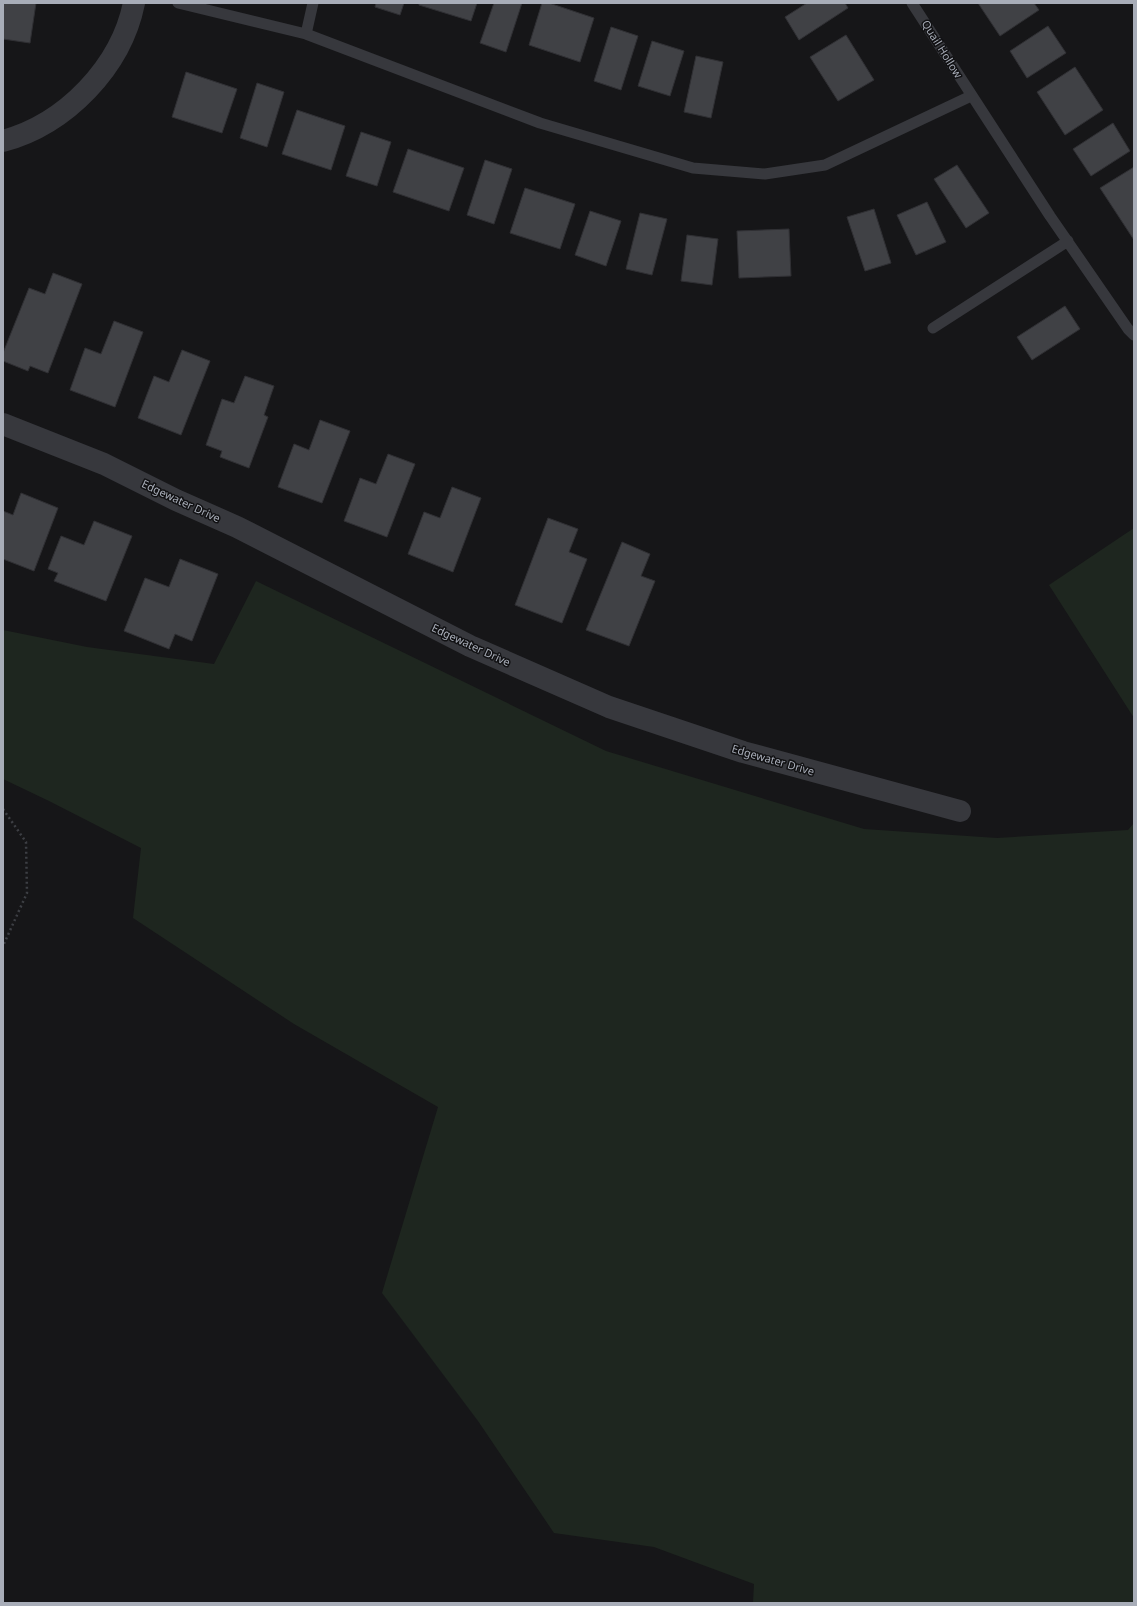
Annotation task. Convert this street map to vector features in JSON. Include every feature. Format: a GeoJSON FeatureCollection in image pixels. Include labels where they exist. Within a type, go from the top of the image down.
{"type":"FeatureCollection","features":[{"type":"Feature","properties":{"kind":"street"},"geometry":{"type":"LineString","coordinates":[[3,141],[31,130],[54,117],[86,91],[104,70],[118,47],[134,3]]}},
{"type":"Feature","properties":{"kind":"street","name":"Edgewater Drive"},"geometry":{"type":"LineString","coordinates":[[3,424],[104,464],[176,500],[237,527],[470,646],[609,707],[743,752],[960,811]]}},
{"type":"Feature","properties":{"kind":"lane"},"geometry":{"type":"LineString","coordinates":[[178,3],[306,34],[540,123],[693,168],[765,174],[825,165],[972,96]]}},
{"type":"Feature","properties":{"kind":"lane"},"geometry":{"type":"LineString","coordinates":[[306,34],[313,3]]}},
{"type":"Feature","properties":{"kind":"lane","name":"Quail Hollow"},"geometry":{"type":"LineString","coordinates":[[912,3],[1068,241],[1128,329],[1134,335]]}},
{"type":"Feature","properties":{"kind":"lane"},"geometry":{"type":"LineString","coordinates":[[933,328],[1068,241]]}},
{"type":"Feature","properties":{"kind":"path"},"geometry":{"type":"LineString","coordinates":[[3,809],[26,842],[26,893],[3,946]]}},
{"type":"Feature","properties":{"kind":"shaded area"},"geometry":{"type":"Polygon","coordinates":[[[1134,528],[1134,718],[1049,585],[1134,528]]]}},
{"type":"Feature","properties":{"kind":"shaded area"},"geometry":{"type":"Polygon","coordinates":[[[256,581],[606,751],[864,829],[997,838],[1128,830],[1134,823],[1134,1603],[753,1603],[754,1584],[654,1547],[554,1533],[478,1421],[382,1293],[438,1107],[294,1024],[133,918],[141,848],[3,779],[3,630],[87,647],[214,664],[256,581]]]}},
{"type":"Feature","properties":{"kind":"building"},"geometry":{"type":"Polygon","coordinates":[[[3,3],[36,3],[30,43],[3,39],[3,3]]]}},
{"type":"Feature","properties":{"kind":"building"},"geometry":{"type":"Polygon","coordinates":[[[376,3],[404,3],[400,15],[375,7],[376,3]]]}},
{"type":"Feature","properties":{"kind":"building"},"geometry":{"type":"Polygon","coordinates":[[[419,3],[477,3],[471,21],[419,5],[419,3]]]}},
{"type":"Feature","properties":{"kind":"building"},"geometry":{"type":"Polygon","coordinates":[[[494,3],[522,3],[506,52],[480,43],[494,3]]]}},
{"type":"Feature","properties":{"kind":"building"},"geometry":{"type":"Polygon","coordinates":[[[542,3],[549,3],[594,18],[580,62],[529,45],[542,3]]]}},
{"type":"Feature","properties":{"kind":"building"},"geometry":{"type":"Polygon","coordinates":[[[807,3],[845,3],[848,8],[799,40],[785,17],[807,3]]]}},
{"type":"Feature","properties":{"kind":"building"},"geometry":{"type":"Polygon","coordinates":[[[978,3],[1034,3],[1039,10],[1000,36],[978,3]]]}},
{"type":"Feature","properties":{"kind":"building"},"geometry":{"type":"Polygon","coordinates":[[[1048,26],[1066,53],[1027,78],[1010,51],[1048,26]]]}},
{"type":"Feature","properties":{"kind":"building"},"geometry":{"type":"Polygon","coordinates":[[[611,27],[638,36],[621,90],[594,81],[611,27]]]}},
{"type":"Feature","properties":{"kind":"building"},"geometry":{"type":"Polygon","coordinates":[[[846,35],[874,80],[838,101],[810,57],[846,35]]]}},
{"type":"Feature","properties":{"kind":"building"},"geometry":{"type":"Polygon","coordinates":[[[652,41],[684,51],[670,96],[638,86],[652,41]]]}},
{"type":"Feature","properties":{"kind":"building"},"geometry":{"type":"Polygon","coordinates":[[[696,56],[723,62],[711,118],[684,112],[696,56]]]}},
{"type":"Feature","properties":{"kind":"building"},"geometry":{"type":"Polygon","coordinates":[[[1075,67],[1103,110],[1065,135],[1037,92],[1075,67]]]}},
{"type":"Feature","properties":{"kind":"building"},"geometry":{"type":"Polygon","coordinates":[[[186,72],[237,89],[222,133],[172,117],[186,72]]]}},
{"type":"Feature","properties":{"kind":"building"},"geometry":{"type":"Polygon","coordinates":[[[257,83],[284,92],[267,147],[240,138],[257,83]]]}},
{"type":"Feature","properties":{"kind":"building"},"geometry":{"type":"Polygon","coordinates":[[[297,110],[345,126],[331,170],[282,154],[297,110]]]}},
{"type":"Feature","properties":{"kind":"building"},"geometry":{"type":"Polygon","coordinates":[[[1113,123],[1130,151],[1091,176],[1073,149],[1113,123]]]}},
{"type":"Feature","properties":{"kind":"building"},"geometry":{"type":"Polygon","coordinates":[[[361,132],[391,142],[377,186],[346,176],[361,132]]]}},
{"type":"Feature","properties":{"kind":"building"},"geometry":{"type":"Polygon","coordinates":[[[408,149],[464,168],[449,211],[393,192],[408,149]]]}},
{"type":"Feature","properties":{"kind":"building"},"geometry":{"type":"Polygon","coordinates":[[[485,160],[512,169],[494,224],[467,215],[485,160]]]}},
{"type":"Feature","properties":{"kind":"building"},"geometry":{"type":"Polygon","coordinates":[[[957,165],[989,213],[966,228],[934,179],[957,165]]]}},
{"type":"Feature","properties":{"kind":"building"},"geometry":{"type":"Polygon","coordinates":[[[1134,167],[1134,240],[1100,188],[1134,167]]]}},
{"type":"Feature","properties":{"kind":"building"},"geometry":{"type":"Polygon","coordinates":[[[525,188],[575,204],[560,249],[510,233],[525,188]]]}},
{"type":"Feature","properties":{"kind":"building"},"geometry":{"type":"Polygon","coordinates":[[[927,202],[946,242],[916,255],[897,215],[927,202]]]}},
{"type":"Feature","properties":{"kind":"building"},"geometry":{"type":"Polygon","coordinates":[[[874,209],[891,263],[865,271],[847,217],[874,209]]]}},
{"type":"Feature","properties":{"kind":"building"},"geometry":{"type":"Polygon","coordinates":[[[590,211],[621,221],[606,266],[575,255],[590,211]]]}},
{"type":"Feature","properties":{"kind":"building"},"geometry":{"type":"Polygon","coordinates":[[[640,213],[667,219],[652,275],[626,269],[640,213]]]}},
{"type":"Feature","properties":{"kind":"building"},"geometry":{"type":"Polygon","coordinates":[[[789,229],[791,276],[739,278],[737,231],[789,229]]]}},
{"type":"Feature","properties":{"kind":"building"},"geometry":{"type":"Polygon","coordinates":[[[687,235],[718,239],[712,285],[681,281],[687,235]]]}},
{"type":"Feature","properties":{"kind":"building"},"geometry":{"type":"Polygon","coordinates":[[[53,273],[82,284],[48,373],[30,366],[28,371],[3,361],[3,353],[29,288],[45,294],[53,273]]]}},
{"type":"Feature","properties":{"kind":"building"},"geometry":{"type":"Polygon","coordinates":[[[1065,306],[1080,329],[1032,360],[1017,337],[1065,306]]]}},
{"type":"Feature","properties":{"kind":"building"},"geometry":{"type":"Polygon","coordinates":[[[114,321],[143,332],[115,407],[70,390],[85,348],[101,354],[114,321]]]}},
{"type":"Feature","properties":{"kind":"building"},"geometry":{"type":"Polygon","coordinates":[[[182,350],[210,361],[181,435],[138,418],[154,376],[169,382],[182,350]]]}},
{"type":"Feature","properties":{"kind":"building"},"geometry":{"type":"Polygon","coordinates":[[[245,376],[274,386],[264,415],[268,417],[249,468],[220,457],[222,451],[206,445],[222,399],[234,403],[245,376]]]}},
{"type":"Feature","properties":{"kind":"building"},"geometry":{"type":"Polygon","coordinates":[[[320,420],[350,431],[322,503],[278,487],[294,444],[309,450],[320,420]]]}},
{"type":"Feature","properties":{"kind":"building"},"geometry":{"type":"Polygon","coordinates":[[[388,454],[415,464],[387,537],[344,521],[360,478],[376,484],[388,454]]]}},
{"type":"Feature","properties":{"kind":"building"},"geometry":{"type":"Polygon","coordinates":[[[452,487],[481,498],[453,572],[408,554],[424,512],[440,518],[452,487]]]}},
{"type":"Feature","properties":{"kind":"building"},"geometry":{"type":"Polygon","coordinates":[[[21,493],[58,508],[34,571],[3,559],[3,511],[13,515],[21,493]]]}},
{"type":"Feature","properties":{"kind":"building"},"geometry":{"type":"Polygon","coordinates":[[[548,518],[578,529],[569,552],[587,559],[562,623],[515,605],[548,518]]]}},
{"type":"Feature","properties":{"kind":"building"},"geometry":{"type":"Polygon","coordinates":[[[94,521],[132,536],[106,601],[54,581],[58,573],[48,569],[61,536],[84,545],[94,521]]]}},
{"type":"Feature","properties":{"kind":"building"},"geometry":{"type":"Polygon","coordinates":[[[622,542],[650,554],[641,576],[655,581],[629,646],[586,630],[622,542]]]}},
{"type":"Feature","properties":{"kind":"building"},"geometry":{"type":"Polygon","coordinates":[[[180,559],[218,574],[192,641],[175,634],[169,649],[124,631],[145,578],[169,587],[180,559]]]}}]}
